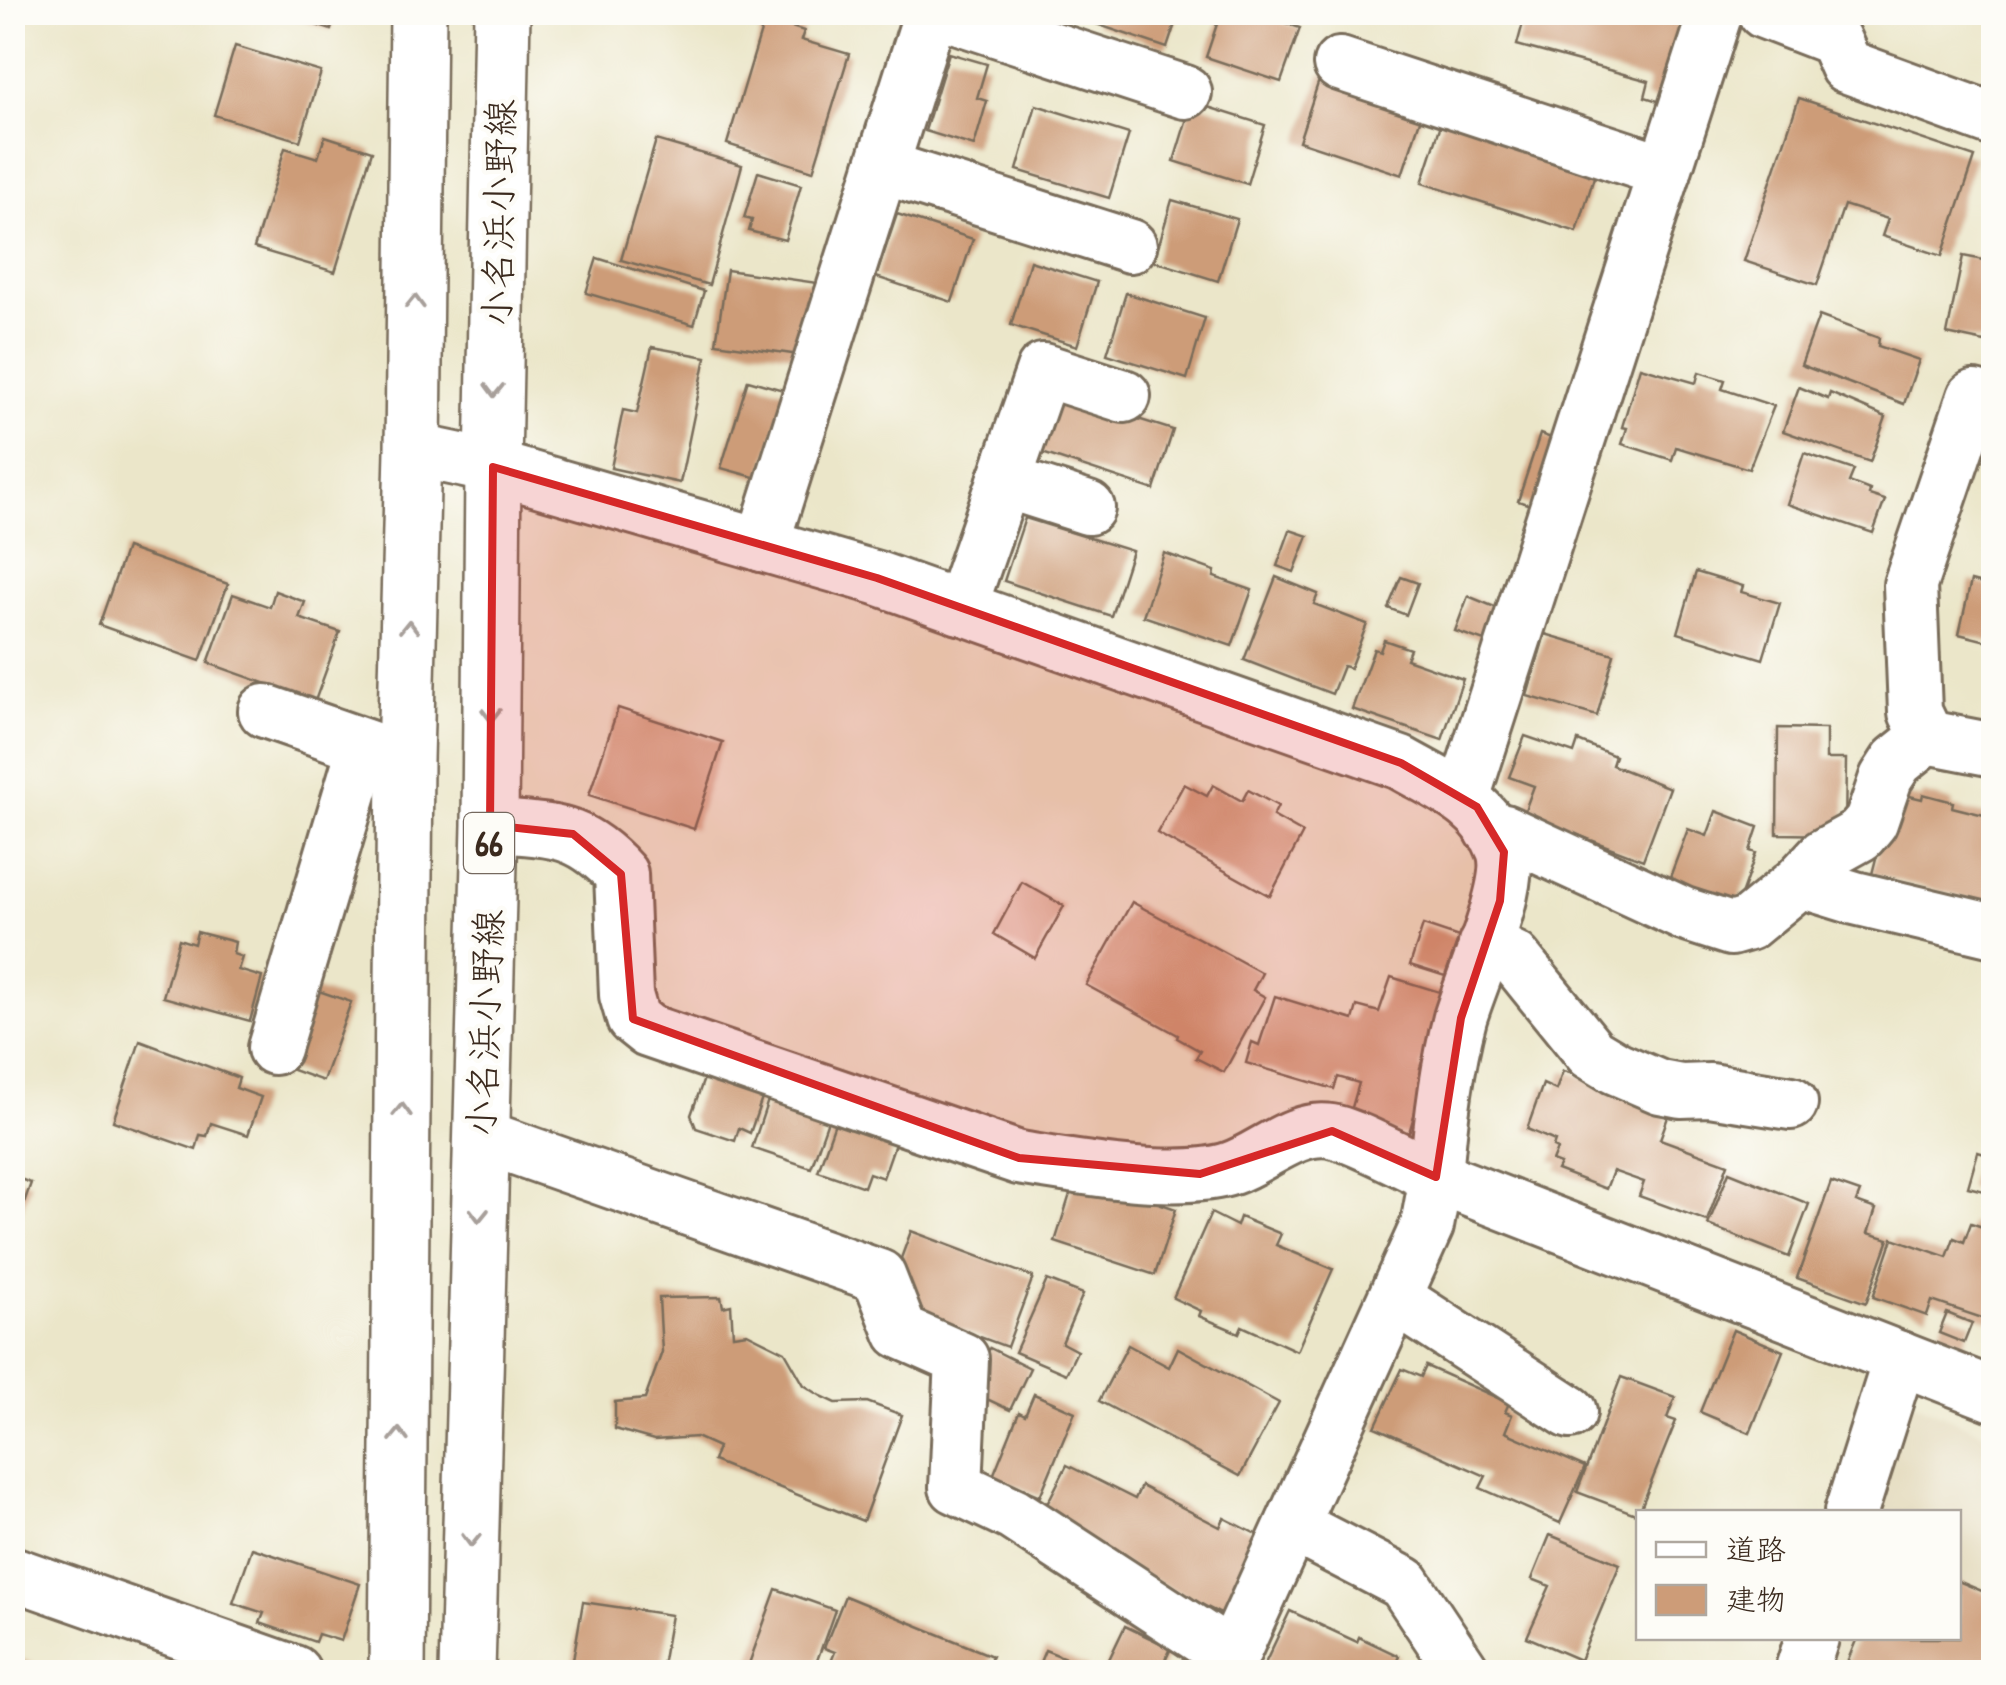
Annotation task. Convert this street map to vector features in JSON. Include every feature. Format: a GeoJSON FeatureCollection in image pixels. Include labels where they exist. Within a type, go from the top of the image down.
{"type":"FeatureCollection","features":[{"type":"Feature","properties":{"kind":"main road","name":"小名浜小野線"},"geometry":{"type":"LineString","coordinates":[[397,1672],[385,752],[413,450],[418,12]]}},
{"type":"Feature","properties":{"kind":"main road","name":"小名浜小野線"},"geometry":{"type":"LineString","coordinates":[[468,1672],[490,825],[502,12]]}},
{"type":"Feature","properties":{"kind":"street"},"geometry":{"type":"LineString","coordinates":[[762,545],[931,12]]}},
{"type":"Feature","properties":{"kind":"street"},"geometry":{"type":"LineString","coordinates":[[941,12],[1185,92]]}},
{"type":"Feature","properties":{"kind":"street"},"geometry":{"type":"LineString","coordinates":[[1477,813],[1665,172],[1716,12]]}},
{"type":"Feature","properties":{"kind":"street"},"geometry":{"type":"LineString","coordinates":[[1764,12],[1834,39],[1846,66],[1994,120]]}},
{"type":"Feature","properties":{"kind":"street"},"geometry":{"type":"LineString","coordinates":[[1340,64],[1665,172]]}},
{"type":"Feature","properties":{"kind":"street"},"geometry":{"type":"LineString","coordinates":[[882,167],[1130,246]]}},
{"type":"Feature","properties":{"kind":"street"},"geometry":{"type":"LineString","coordinates":[[960,608],[1042,370],[1124,396]]}},
{"type":"Feature","properties":{"kind":"street"},"geometry":{"type":"LineString","coordinates":[[1927,737],[1915,712],[1910,585],[1974,397],[1994,402]]}},
{"type":"Feature","properties":{"kind":"street"},"geometry":{"type":"LineString","coordinates":[[413,450],[493,467],[877,578],[1401,764],[1504,831],[1684,914],[1731,929],[1748,924],[1824,856],[1860,835],[1871,822],[1886,778],[1898,761],[1927,737]]}},
{"type":"Feature","properties":{"kind":"street"},"geometry":{"type":"LineString","coordinates":[[1004,481],[1088,508]]}},
{"type":"Feature","properties":{"kind":"street"},"geometry":{"type":"LineString","coordinates":[[265,712],[385,752],[274,1048]]}},
{"type":"Feature","properties":{"kind":"street"},"geometry":{"type":"LineString","coordinates":[[1927,737],[1994,750]]}},
{"type":"Feature","properties":{"kind":"street"},"geometry":{"type":"LineString","coordinates":[[481,1136],[879,1276],[901,1332],[962,1359],[956,1488],[1012,1514],[1228,1665],[1427,1226],[1436,1177],[1442,1102],[1460,1018],[1500,901],[1504,852],[1477,813]]}},
{"type":"Feature","properties":{"kind":"street"},"geometry":{"type":"LineString","coordinates":[[490,825],[573,834],[606,857],[621,874],[626,995],[633,1020],[648,1030],[1019,1158],[1120,1170],[1200,1174],[1233,1168],[1312,1132],[1332,1131],[1436,1177],[1994,1395]]}},
{"type":"Feature","properties":{"kind":"street"},"geometry":{"type":"LineString","coordinates":[[1800,880],[1855,898],[1994,931]]}},
{"type":"Feature","properties":{"kind":"street"},"geometry":{"type":"LineString","coordinates":[[1485,944],[1514,958],[1591,1052],[1616,1068],[1670,1089],[1710,1090],[1791,1102]]}},
{"type":"Feature","properties":{"kind":"street"},"geometry":{"type":"LineString","coordinates":[[1395,1298],[1570,1412]]}},
{"type":"Feature","properties":{"kind":"street"},"geometry":{"type":"LineString","coordinates":[[1852,1510],[1900,1358]]}},
{"type":"Feature","properties":{"kind":"street"},"geometry":{"type":"LineString","coordinates":[[1292,1525],[1404,1583],[1462,1670]]}},
{"type":"Feature","properties":{"kind":"street"},"geometry":{"type":"LineString","coordinates":[[12,1573],[294,1672]]}},
{"type":"Feature","properties":{"kind":"street"},"geometry":{"type":"LineString","coordinates":[[1801,1672],[1811,1640]]}},
{"type":"Feature","properties":{"kind":"highlighted area"},"geometry":{"type":"Polygon","coordinates":[[[493,467],[877,578],[1401,763],[1477,807],[1504,852],[1500,901],[1461,1018],[1436,1177],[1332,1131],[1200,1174],[1019,1158],[633,1019],[621,874],[573,834],[490,825],[493,467]]]}},
{"type":"Feature","properties":{"kind":"shaded area"},"geometry":{"type":"Polygon","coordinates":[[[1910,1400],[1993,1437],[1993,1672],[1819,1672],[1828,1640],[1961,1640],[1961,1510],[1870,1510],[1910,1400]]]}},
{"type":"Feature","properties":{"kind":"building"},"geometry":{"type":"Polygon","coordinates":[[[277,12],[336,12],[331,30],[277,12]]]}},
{"type":"Feature","properties":{"kind":"building"},"geometry":{"type":"Polygon","coordinates":[[[1100,12],[1179,12],[1167,48],[1096,24],[1100,12]]]}},
{"type":"Feature","properties":{"kind":"building"},"geometry":{"type":"Polygon","coordinates":[[[1221,12],[1254,12],[1300,28],[1281,82],[1206,57],[1221,12]]]}},
{"type":"Feature","properties":{"kind":"building"},"geometry":{"type":"Polygon","coordinates":[[[1526,12],[1663,12],[1678,17],[1676,25],[1688,28],[1667,104],[1645,97],[1649,81],[1517,45],[1526,12]]]}},
{"type":"Feature","properties":{"kind":"building"},"geometry":{"type":"Polygon","coordinates":[[[765,18],[804,31],[801,40],[849,54],[813,171],[727,144],[765,18]]]}},
{"type":"Feature","properties":{"kind":"building"},"geometry":{"type":"Polygon","coordinates":[[[235,46],[321,72],[300,141],[214,115],[235,46]]]}},
{"type":"Feature","properties":{"kind":"building"},"geometry":{"type":"Polygon","coordinates":[[[949,53],[987,64],[977,98],[987,101],[974,146],[925,131],[949,53]]]}},
{"type":"Feature","properties":{"kind":"building"},"geometry":{"type":"Polygon","coordinates":[[[1321,74],[1424,108],[1402,175],[1299,141],[1321,74]]]}},
{"type":"Feature","properties":{"kind":"building"},"geometry":{"type":"Polygon","coordinates":[[[1799,98],[1975,157],[1942,256],[1882,236],[1888,219],[1844,205],[1817,285],[1744,261],[1799,98]]]}},
{"type":"Feature","properties":{"kind":"building"},"geometry":{"type":"Polygon","coordinates":[[[1192,102],[1265,125],[1247,184],[1174,161],[1192,102]]]}},
{"type":"Feature","properties":{"kind":"building"},"geometry":{"type":"Polygon","coordinates":[[[1036,105],[1129,134],[1109,198],[1017,170],[1036,105]]]}},
{"type":"Feature","properties":{"kind":"building"},"geometry":{"type":"Polygon","coordinates":[[[1444,115],[1598,164],[1577,232],[1422,183],[1444,115]]]}},
{"type":"Feature","properties":{"kind":"building"},"geometry":{"type":"Polygon","coordinates":[[[325,136],[372,151],[335,272],[254,248],[285,148],[318,158],[325,136]]]}},
{"type":"Feature","properties":{"kind":"building"},"geometry":{"type":"Polygon","coordinates":[[[656,140],[742,165],[709,285],[621,260],[656,140]]]}},
{"type":"Feature","properties":{"kind":"building"},"geometry":{"type":"Polygon","coordinates":[[[758,172],[801,185],[785,240],[749,231],[752,220],[744,218],[758,172]]]}},
{"type":"Feature","properties":{"kind":"building"},"geometry":{"type":"Polygon","coordinates":[[[1172,200],[1237,219],[1218,281],[1154,261],[1172,200]]]}},
{"type":"Feature","properties":{"kind":"building"},"geometry":{"type":"Polygon","coordinates":[[[897,214],[973,239],[952,302],[876,277],[897,214]]]}},
{"type":"Feature","properties":{"kind":"building"},"geometry":{"type":"Polygon","coordinates":[[[1963,256],[1994,262],[1994,344],[1947,334],[1963,256]]]}},
{"type":"Feature","properties":{"kind":"building"},"geometry":{"type":"Polygon","coordinates":[[[597,258],[704,291],[694,325],[586,293],[597,258]]]}},
{"type":"Feature","properties":{"kind":"building"},"geometry":{"type":"Polygon","coordinates":[[[1030,261],[1097,282],[1077,346],[1011,325],[1030,261]]]}},
{"type":"Feature","properties":{"kind":"building"},"geometry":{"type":"Polygon","coordinates":[[[727,270],[824,284],[813,357],[716,343],[727,270]]]}},
{"type":"Feature","properties":{"kind":"building"},"geometry":{"type":"Polygon","coordinates":[[[1126,293],[1205,318],[1187,379],[1107,354],[1126,293]]]}},
{"type":"Feature","properties":{"kind":"building"},"geometry":{"type":"Polygon","coordinates":[[[1819,316],[1879,338],[1878,346],[1919,360],[1904,404],[1801,365],[1819,316]]]}},
{"type":"Feature","properties":{"kind":"building"},"geometry":{"type":"Polygon","coordinates":[[[652,347],[706,357],[680,483],[611,468],[623,410],[637,413],[652,347]]]}},
{"type":"Feature","properties":{"kind":"building"},"geometry":{"type":"Polygon","coordinates":[[[1640,367],[1696,383],[1699,372],[1725,380],[1722,389],[1774,406],[1749,469],[1676,447],[1672,460],[1622,444],[1627,428],[1622,427],[1640,367]]]}},
{"type":"Feature","properties":{"kind":"building"},"geometry":{"type":"Polygon","coordinates":[[[748,380],[787,391],[761,479],[721,468],[748,380]]]}},
{"type":"Feature","properties":{"kind":"building"},"geometry":{"type":"Polygon","coordinates":[[[1799,387],[1828,399],[1830,393],[1886,417],[1870,462],[1783,431],[1799,387]]]}},
{"type":"Feature","properties":{"kind":"building"},"geometry":{"type":"Polygon","coordinates":[[[1049,391],[1173,430],[1154,490],[1030,449],[1049,391]]]}},
{"type":"Feature","properties":{"kind":"building"},"geometry":{"type":"Polygon","coordinates":[[[1540,434],[1557,440],[1536,507],[1518,501],[1540,434]]]}},
{"type":"Feature","properties":{"kind":"building"},"geometry":{"type":"Polygon","coordinates":[[[1804,453],[1854,470],[1849,482],[1885,500],[1873,533],[1787,504],[1804,453]]]}},
{"type":"Feature","properties":{"kind":"building"},"geometry":{"type":"Polygon","coordinates":[[[1025,518],[1132,551],[1111,616],[1004,581],[1025,518]]]}},
{"type":"Feature","properties":{"kind":"building"},"geometry":{"type":"Polygon","coordinates":[[[1290,530],[1308,536],[1294,572],[1277,566],[1290,530]]]}},
{"type":"Feature","properties":{"kind":"building"},"geometry":{"type":"Polygon","coordinates":[[[126,548],[228,584],[200,661],[99,625],[126,548]]]}},
{"type":"Feature","properties":{"kind":"building"},"geometry":{"type":"Polygon","coordinates":[[[1164,553],[1215,571],[1214,577],[1252,590],[1232,646],[1143,616],[1164,553]]]}},
{"type":"Feature","properties":{"kind":"building"},"geometry":{"type":"Polygon","coordinates":[[[1696,572],[1743,586],[1741,592],[1780,603],[1763,659],[1678,633],[1696,572]]]}},
{"type":"Feature","properties":{"kind":"building"},"geometry":{"type":"Polygon","coordinates":[[[1276,577],[1318,594],[1314,604],[1367,624],[1350,668],[1343,666],[1332,694],[1244,660],[1276,577]]]}},
{"type":"Feature","properties":{"kind":"building"},"geometry":{"type":"Polygon","coordinates":[[[1401,577],[1418,583],[1406,615],[1388,608],[1401,577]]]}},
{"type":"Feature","properties":{"kind":"building"},"geometry":{"type":"Polygon","coordinates":[[[1971,581],[1994,587],[1994,643],[1959,634],[1971,581]]]}},
{"type":"Feature","properties":{"kind":"building"},"geometry":{"type":"Polygon","coordinates":[[[275,591],[305,602],[299,618],[340,632],[315,701],[208,663],[233,594],[270,607],[275,591]]]}},
{"type":"Feature","properties":{"kind":"building"},"geometry":{"type":"Polygon","coordinates":[[[1468,596],[1502,610],[1490,643],[1455,631],[1468,596]]]}},
{"type":"Feature","properties":{"kind":"building"},"geometry":{"type":"Polygon","coordinates":[[[1545,634],[1614,654],[1597,716],[1527,696],[1545,634]]]}},
{"type":"Feature","properties":{"kind":"building"},"geometry":{"type":"Polygon","coordinates":[[[1384,640],[1410,649],[1406,659],[1463,679],[1442,740],[1352,709],[1374,649],[1380,651],[1384,640]]]}},
{"type":"Feature","properties":{"kind":"building"},"geometry":{"type":"Polygon","coordinates":[[[618,708],[723,742],[694,829],[589,795],[618,708]]]}},
{"type":"Feature","properties":{"kind":"building"},"geometry":{"type":"Polygon","coordinates":[[[1778,728],[1826,729],[1826,759],[1846,759],[1845,835],[1777,834],[1778,728]]]}},
{"type":"Feature","properties":{"kind":"building"},"geometry":{"type":"Polygon","coordinates":[[[1525,736],[1574,753],[1578,741],[1615,756],[1612,765],[1670,788],[1643,860],[1575,834],[1573,841],[1521,821],[1534,786],[1509,777],[1525,736]]]}},
{"type":"Feature","properties":{"kind":"building"},"geometry":{"type":"Polygon","coordinates":[[[1184,784],[1207,796],[1213,785],[1242,801],[1248,790],[1278,806],[1273,816],[1303,833],[1270,896],[1157,833],[1184,784]]]}},
{"type":"Feature","properties":{"kind":"building"},"geometry":{"type":"Polygon","coordinates":[[[1893,792],[1922,799],[1923,794],[1953,802],[1952,807],[1988,816],[1994,800],[1994,905],[1872,874],[1893,792]]]}},
{"type":"Feature","properties":{"kind":"building"},"geometry":{"type":"Polygon","coordinates":[[[1716,811],[1758,827],[1750,851],[1756,853],[1733,918],[1664,893],[1688,829],[1707,836],[1716,811]]]}},
{"type":"Feature","properties":{"kind":"building"},"geometry":{"type":"Polygon","coordinates":[[[1022,882],[1064,906],[1035,958],[994,934],[1022,882]]]}},
{"type":"Feature","properties":{"kind":"building"},"geometry":{"type":"Polygon","coordinates":[[[1132,902],[1262,973],[1253,990],[1265,997],[1224,1072],[1196,1058],[1200,1051],[1177,1038],[1178,1035],[1086,985],[1132,902]]]}},
{"type":"Feature","properties":{"kind":"building"},"geometry":{"type":"Polygon","coordinates":[[[1423,925],[1459,937],[1445,976],[1410,965],[1423,925]]]}},
{"type":"Feature","properties":{"kind":"building"},"geometry":{"type":"Polygon","coordinates":[[[197,932],[235,942],[233,954],[242,957],[238,970],[262,977],[250,1021],[163,997],[179,939],[194,944],[197,932]]]}},
{"type":"Feature","properties":{"kind":"building"},"geometry":{"type":"Polygon","coordinates":[[[1391,977],[1443,993],[1420,1068],[1427,1071],[1408,1136],[1349,1118],[1359,1083],[1338,1077],[1334,1089],[1246,1063],[1252,1042],[1259,1045],[1275,996],[1353,1020],[1357,1006],[1379,1012],[1391,977]]]}},
{"type":"Feature","properties":{"kind":"building"},"geometry":{"type":"Polygon","coordinates":[[[310,988],[351,1002],[323,1081],[282,1066],[310,988]]]}},
{"type":"Feature","properties":{"kind":"building"},"geometry":{"type":"Polygon","coordinates":[[[140,1041],[239,1078],[236,1088],[261,1097],[248,1135],[211,1123],[207,1136],[200,1135],[196,1150],[113,1121],[140,1041]]]}},
{"type":"Feature","properties":{"kind":"building"},"geometry":{"type":"Polygon","coordinates":[[[707,1070],[765,1090],[750,1133],[739,1128],[735,1141],[696,1128],[691,1115],[707,1070]]]}},
{"type":"Feature","properties":{"kind":"building"},"geometry":{"type":"Polygon","coordinates":[[[1563,1071],[1661,1099],[1655,1112],[1668,1117],[1660,1139],[1728,1164],[1707,1221],[1639,1196],[1644,1182],[1613,1171],[1606,1189],[1557,1170],[1560,1164],[1552,1161],[1557,1149],[1553,1147],[1555,1141],[1527,1129],[1543,1084],[1556,1090],[1563,1071]]]}},
{"type":"Feature","properties":{"kind":"building"},"geometry":{"type":"Polygon","coordinates":[[[771,1091],[831,1112],[811,1168],[752,1148],[771,1091]]]}},
{"type":"Feature","properties":{"kind":"building"},"geometry":{"type":"Polygon","coordinates":[[[838,1114],[898,1135],[883,1178],[869,1173],[864,1187],[818,1171],[838,1114]]]}},
{"type":"Feature","properties":{"kind":"building"},"geometry":{"type":"Polygon","coordinates":[[[1978,1152],[1994,1157],[1988,1192],[1968,1187],[1978,1152]]]}},
{"type":"Feature","properties":{"kind":"building"},"geometry":{"type":"Polygon","coordinates":[[[1729,1172],[1809,1204],[1789,1257],[1708,1225],[1729,1172]]]}},
{"type":"Feature","properties":{"kind":"building"},"geometry":{"type":"Polygon","coordinates":[[[1076,1175],[1176,1209],[1155,1275],[1055,1242],[1076,1175]]]}},
{"type":"Feature","properties":{"kind":"building"},"geometry":{"type":"Polygon","coordinates":[[[12,1176],[31,1183],[13,1234],[12,1234],[12,1176]]]}},
{"type":"Feature","properties":{"kind":"building"},"geometry":{"type":"Polygon","coordinates":[[[1831,1182],[1860,1192],[1856,1202],[1876,1209],[1868,1233],[1889,1239],[1866,1303],[1797,1278],[1831,1182]]]}},
{"type":"Feature","properties":{"kind":"building"},"geometry":{"type":"Polygon","coordinates":[[[1211,1213],[1237,1226],[1240,1217],[1281,1234],[1276,1245],[1333,1269],[1297,1351],[1242,1326],[1239,1333],[1199,1316],[1201,1311],[1173,1298],[1211,1213]]]}},
{"type":"Feature","properties":{"kind":"building"},"geometry":{"type":"Polygon","coordinates":[[[1971,1223],[1994,1231],[1994,1322],[1932,1301],[1927,1316],[1873,1297],[1893,1238],[1947,1257],[1954,1238],[1964,1242],[1971,1223]]]}},
{"type":"Feature","properties":{"kind":"building"},"geometry":{"type":"Polygon","coordinates":[[[911,1231],[1033,1277],[1007,1347],[885,1302],[911,1231]]]}},
{"type":"Feature","properties":{"kind":"building"},"geometry":{"type":"Polygon","coordinates":[[[1047,1280],[1083,1294],[1062,1343],[1077,1351],[1066,1374],[1015,1352],[1047,1280]]]}},
{"type":"Feature","properties":{"kind":"building"},"geometry":{"type":"Polygon","coordinates":[[[721,1297],[723,1307],[731,1305],[733,1335],[747,1333],[785,1352],[804,1385],[836,1403],[867,1402],[902,1415],[863,1521],[713,1461],[718,1447],[696,1437],[654,1440],[615,1429],[615,1402],[645,1399],[662,1352],[659,1298],[721,1297]]]}},
{"type":"Feature","properties":{"kind":"building"},"geometry":{"type":"Polygon","coordinates":[[[1947,1313],[1972,1323],[1964,1343],[1939,1333],[1947,1313]]]}},
{"type":"Feature","properties":{"kind":"building"},"geometry":{"type":"Polygon","coordinates":[[[1733,1330],[1783,1351],[1750,1433],[1700,1412],[1733,1330]]]}},
{"type":"Feature","properties":{"kind":"building"},"geometry":{"type":"Polygon","coordinates":[[[1128,1345],[1169,1367],[1178,1348],[1279,1403],[1240,1476],[1099,1401],[1128,1345]]]}},
{"type":"Feature","properties":{"kind":"building"},"geometry":{"type":"Polygon","coordinates":[[[990,1348],[1030,1368],[1010,1410],[970,1391],[990,1348]]]}},
{"type":"Feature","properties":{"kind":"building"},"geometry":{"type":"Polygon","coordinates":[[[1426,1366],[1509,1403],[1505,1412],[1512,1415],[1505,1432],[1585,1467],[1560,1523],[1480,1488],[1486,1476],[1375,1427],[1402,1369],[1421,1377],[1426,1366]]]}},
{"type":"Feature","properties":{"kind":"building"},"geometry":{"type":"Polygon","coordinates":[[[1621,1377],[1675,1397],[1667,1418],[1676,1421],[1636,1514],[1577,1492],[1621,1377]]]}},
{"type":"Feature","properties":{"kind":"building"},"geometry":{"type":"Polygon","coordinates":[[[1034,1394],[1075,1412],[1040,1496],[993,1476],[1019,1412],[1025,1415],[1034,1394]]]}},
{"type":"Feature","properties":{"kind":"building"},"geometry":{"type":"Polygon","coordinates":[[[1067,1465],[1135,1499],[1141,1486],[1220,1527],[1224,1518],[1266,1539],[1231,1619],[1100,1553],[1043,1512],[1067,1465]]]}},
{"type":"Feature","properties":{"kind":"building"},"geometry":{"type":"Polygon","coordinates":[[[1550,1535],[1620,1564],[1580,1660],[1527,1637],[1550,1586],[1532,1579],[1550,1535]]]}},
{"type":"Feature","properties":{"kind":"building"},"geometry":{"type":"Polygon","coordinates":[[[252,1548],[360,1584],[341,1641],[318,1634],[315,1642],[260,1623],[264,1613],[233,1603],[252,1548]]]}},
{"type":"Feature","properties":{"kind":"building"},"geometry":{"type":"Polygon","coordinates":[[[1961,1582],[1994,1596],[1994,1672],[1843,1672],[1856,1640],[1961,1640],[1961,1582]]]}},
{"type":"Feature","properties":{"kind":"building"},"geometry":{"type":"Polygon","coordinates":[[[776,1589],[835,1610],[813,1672],[746,1672],[776,1589]]]}},
{"type":"Feature","properties":{"kind":"building"},"geometry":{"type":"Polygon","coordinates":[[[845,1596],[992,1656],[985,1672],[827,1672],[835,1652],[824,1648],[845,1596]]]}},
{"type":"Feature","properties":{"kind":"building"},"geometry":{"type":"Polygon","coordinates":[[[583,1602],[671,1615],[661,1672],[571,1672],[583,1602]]]}},
{"type":"Feature","properties":{"kind":"building"},"geometry":{"type":"Polygon","coordinates":[[[1290,1611],[1357,1642],[1359,1637],[1399,1656],[1392,1672],[1261,1672],[1290,1611]]]}},
{"type":"Feature","properties":{"kind":"building"},"geometry":{"type":"Polygon","coordinates":[[[1125,1626],[1171,1648],[1160,1672],[1103,1672],[1125,1626]]]}},
{"type":"Feature","properties":{"kind":"building"},"geometry":{"type":"Polygon","coordinates":[[[1045,1650],[1088,1667],[1086,1672],[1036,1672],[1045,1650]]]}},
{"type":"Feature","properties":{"kind":"building"},"geometry":{"type":"Polygon","coordinates":[[[12,1656],[34,1664],[31,1672],[12,1672],[12,1656]]]}}]}
